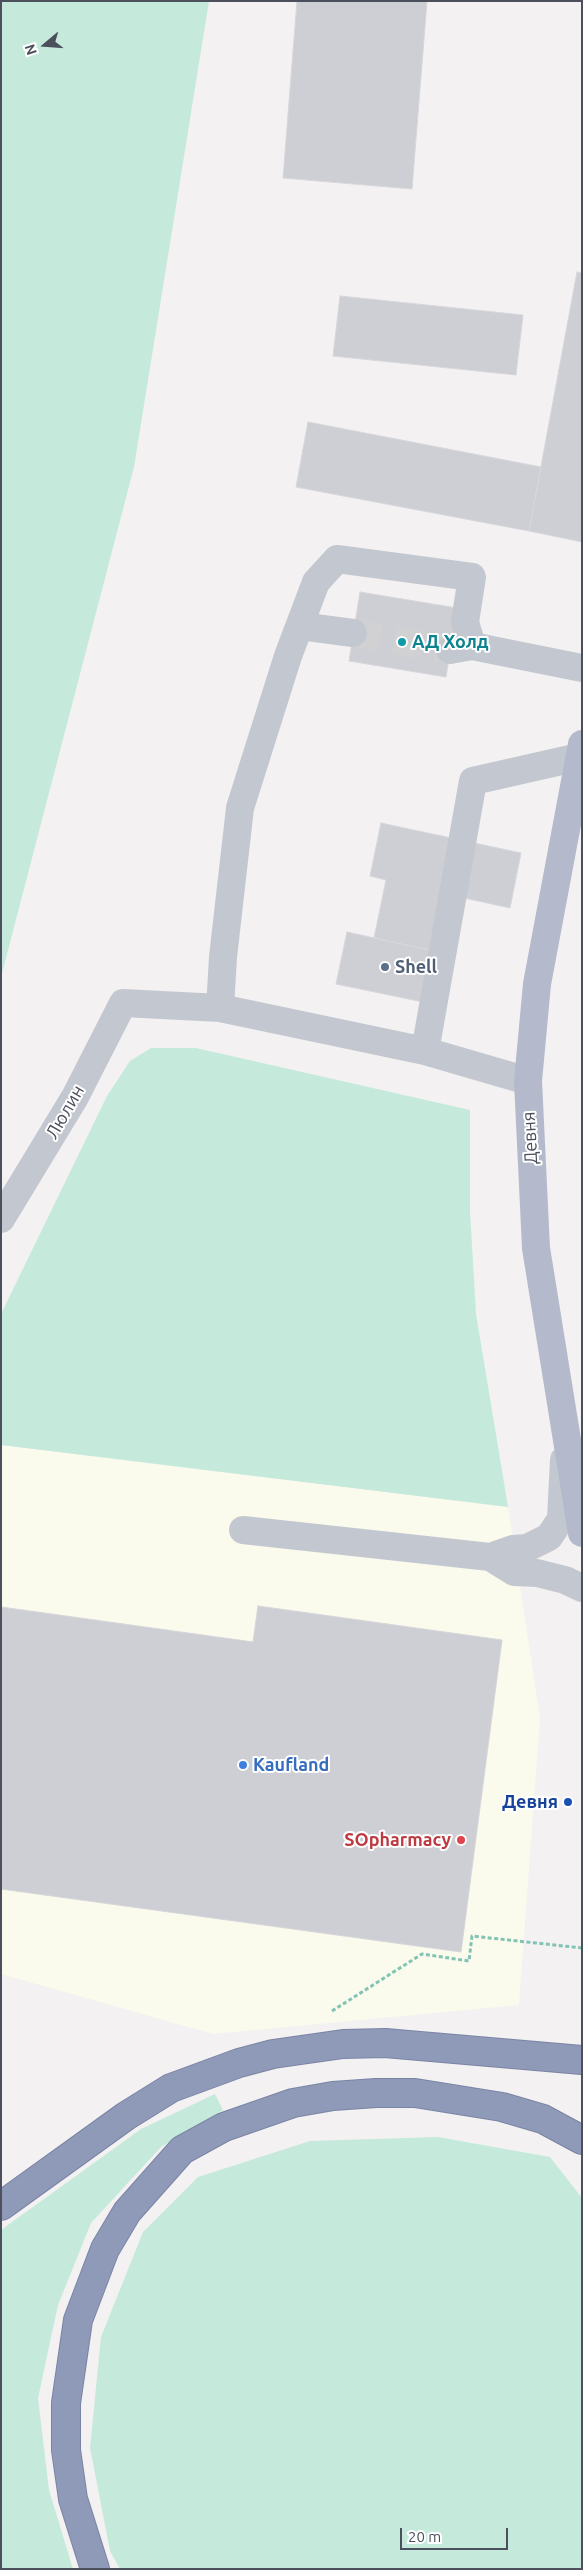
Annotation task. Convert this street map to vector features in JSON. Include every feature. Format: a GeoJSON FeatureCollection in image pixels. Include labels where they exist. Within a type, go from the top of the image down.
{"type":"FeatureCollection","features":[{"type":"Feature","properties":{"kind":"highway"},"geometry":{"type":"LineString","coordinates":[[1,2206],[126,2116],[171,2088],[239,2063],[273,2054],[343,2044],[385,2043],[582,2060]]}},
{"type":"Feature","properties":{"kind":"highway"},"geometry":{"type":"LineString","coordinates":[[95,2569],[73,2499],[66,2450],[66,2403],[78,2320],[105,2249],[127,2212],[182,2150],[224,2127],[293,2103],[333,2096],[376,2093],[416,2094],[502,2107],[543,2119],[582,2140]]}},
{"type":"Feature","properties":{"kind":"main road","name":"Девня"},"geometry":{"type":"LineString","coordinates":[[580,750],[537,984],[528,1081],[536,1248],[582,1533]]}},
{"type":"Feature","properties":{"kind":"lane"},"geometry":{"type":"LineString","coordinates":[[528,1081],[425,1051],[220,1008],[223,957],[240,808],[316,582],[337,559],[377,562],[472,577],[461,648],[582,668]]}},
{"type":"Feature","properties":{"kind":"lane"},"geometry":{"type":"LineString","coordinates":[[300,626],[353,633]]}},
{"type":"Feature","properties":{"kind":"lane"},"geometry":{"type":"LineString","coordinates":[[425,1051],[473,781],[580,750]]}},
{"type":"Feature","properties":{"kind":"lane","name":"Люлин"},"geometry":{"type":"LineString","coordinates":[[1,1219],[75,1097],[123,1003],[220,1008]]}},
{"type":"Feature","properties":{"kind":"lane"},"geometry":{"type":"LineString","coordinates":[[243,1530],[490,1557],[513,1549],[526,1548],[549,1537],[561,1519],[565,1430]]}},
{"type":"Feature","properties":{"kind":"lane"},"geometry":{"type":"LineString","coordinates":[[490,1557],[514,1572],[537,1573],[565,1580],[582,1588]]}},
{"type":"Feature","properties":{"kind":"path"},"geometry":{"type":"LineString","coordinates":[[324,2017],[422,1954],[469,1961],[472,1936],[582,1948]]}},
{"type":"Feature","properties":{"kind":"shaded area"},"geometry":{"type":"Polygon","coordinates":[[[1,1445],[508,1507],[540,1718],[519,2005],[213,2034],[1,1974],[1,1445]]]}},
{"type":"Feature","properties":{"kind":"green space"},"geometry":{"type":"Polygon","coordinates":[[[1,1],[209,1],[134,467],[1,977],[1,1]]]}},
{"type":"Feature","properties":{"kind":"green space"},"geometry":{"type":"Polygon","coordinates":[[[151,1048],[196,1048],[470,1110],[470,1211],[476,1314],[508,1507],[1,1445],[1,1314],[107,1096],[130,1061],[151,1048]]]}},
{"type":"Feature","properties":{"kind":"green space"},"geometry":{"type":"Polygon","coordinates":[[[215,2094],[223,2110],[161,2147],[91,2223],[58,2305],[38,2398],[49,2490],[73,2569],[1,2569],[1,2230],[141,2129],[215,2094]]]}},
{"type":"Feature","properties":{"kind":"green space"},"geometry":{"type":"Polygon","coordinates":[[[438,2137],[550,2157],[582,2198],[582,2569],[120,2569],[110,2551],[90,2448],[101,2337],[143,2232],[198,2177],[310,2141],[438,2137]]]}},
{"type":"Feature","properties":{"kind":"building"},"geometry":{"type":"Polygon","coordinates":[[[297,1],[427,1],[412,189],[283,178],[297,1]]]}},
{"type":"Feature","properties":{"kind":"building"},"geometry":{"type":"Polygon","coordinates":[[[577,272],[582,273],[582,542],[529,531],[577,272]]]}},
{"type":"Feature","properties":{"kind":"building"},"geometry":{"type":"Polygon","coordinates":[[[340,296],[523,315],[516,375],[333,356],[340,296]]]}},
{"type":"Feature","properties":{"kind":"building"},"geometry":{"type":"Polygon","coordinates":[[[308,422],[541,467],[529,531],[296,487],[308,422]]]}},
{"type":"Feature","properties":{"kind":"building","name":"АД Холд"},"geometry":{"type":"Polygon","coordinates":[[[360,592],[457,608],[446,677],[349,661],[360,592]]]}},
{"type":"Feature","properties":{"kind":"building"},"geometry":{"type":"Polygon","coordinates":[[[381,823],[521,853],[510,908],[446,894],[434,951],[374,938],[386,880],[370,876],[381,823]]]}},
{"type":"Feature","properties":{"kind":"building","name":"Shell"},"geometry":{"type":"Polygon","coordinates":[[[347,932],[434,951],[423,1002],[336,984],[347,932]]]}},
{"type":"Feature","properties":{"kind":"building","name":"Kaufland"},"geometry":{"type":"Polygon","coordinates":[[[258,1606],[502,1640],[461,1952],[1,1889],[1,1607],[253,1642],[258,1606]]]}},
{"type":"Feature","properties":{"kind":"tunnel"},"geometry":{"type":"LineString","coordinates":[[353,633],[450,650]]}},
{"type":"Feature","properties":{"kind":"place","name":"АД Холд"},"geometry":{"type":"Point","coordinates":[402,642]}},
{"type":"Feature","properties":{"kind":"place","name":"Shell"},"geometry":{"type":"Point","coordinates":[385,967]}},
{"type":"Feature","properties":{"kind":"place","name":"Kaufland"},"geometry":{"type":"Point","coordinates":[243,1765]}},
{"type":"Feature","properties":{"kind":"place","name":"Девня"},"geometry":{"type":"Point","coordinates":[568,1802]}},
{"type":"Feature","properties":{"kind":"place","name":"SOpharmacy"},"geometry":{"type":"Point","coordinates":[461,1840]}}]}
